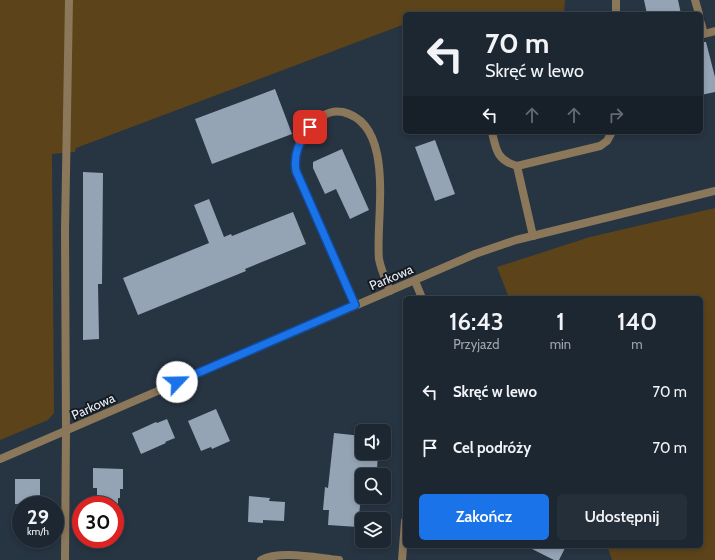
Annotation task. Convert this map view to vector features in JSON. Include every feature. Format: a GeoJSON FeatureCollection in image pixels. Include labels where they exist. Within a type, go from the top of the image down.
{"type":"FeatureCollection","features":[{"type":"Feature","properties":{"kind":"street"},"geometry":{"type":"LineString","coordinates":[[65,560],[65,230],[69,0]]}},
{"type":"Feature","properties":{"kind":"street"},"geometry":{"type":"LineString","coordinates":[[616,0],[616,12]]}},
{"type":"Feature","properties":{"kind":"street"},"geometry":{"type":"LineString","coordinates":[[695,0],[698,12]]}},
{"type":"Feature","properties":{"kind":"street"},"geometry":{"type":"LineString","coordinates":[[703,30],[704,34],[715,31]]}},
{"type":"Feature","properties":{"kind":"street"},"geometry":{"type":"LineString","coordinates":[[355,305],[295,166],[298,146],[310,127],[324,115],[332,112],[348,114],[357,119],[365,125],[371,135],[377,156],[380,189],[379,258],[390,291]]}},
{"type":"Feature","properties":{"kind":"street"},"geometry":{"type":"LineString","coordinates":[[492,134],[495,147],[503,160],[517,166],[600,146],[607,141],[611,134]]}},
{"type":"Feature","properties":{"kind":"street"},"geometry":{"type":"LineString","coordinates":[[517,166],[534,236]]}},
{"type":"Feature","properties":{"kind":"street","name":"Parkowa"},"geometry":{"type":"LineString","coordinates":[[0,459],[355,305],[501,244],[715,191]]}},
{"type":"Feature","properties":{"kind":"street"},"geometry":{"type":"LineString","coordinates":[[415,281],[421,296]]}},
{"type":"Feature","properties":{"kind":"street"},"geometry":{"type":"LineString","coordinates":[[402,560],[403,547]]}},
{"type":"Feature","properties":{"kind":"street"},"geometry":{"type":"LineString","coordinates":[[261,560],[272,556],[283,555],[339,560]]}},
{"type":"Feature","properties":{"kind":"shaded area"},"geometry":{"type":"Polygon","coordinates":[[[0,0],[565,0],[564,12],[403,12],[403,25],[76,148],[75,152],[52,154],[54,413],[48,420],[0,440],[0,0]]]}},
{"type":"Feature","properties":{"kind":"shaded area"},"geometry":{"type":"Polygon","coordinates":[[[715,208],[715,560],[612,560],[608,548],[703,548],[703,296],[508,296],[497,267],[590,237],[715,208]]]}},
{"type":"Feature","properties":{"kind":"building"},"geometry":{"type":"Polygon","coordinates":[[[644,0],[678,0],[681,12],[647,12],[644,0]]]}},
{"type":"Feature","properties":{"kind":"building"},"geometry":{"type":"Polygon","coordinates":[[[703,42],[706,42],[715,77],[715,92],[703,95],[703,42]]]}},
{"type":"Feature","properties":{"kind":"building"},"geometry":{"type":"Polygon","coordinates":[[[275,89],[292,134],[212,164],[195,119],[275,89]]]}},
{"type":"Feature","properties":{"kind":"building"},"geometry":{"type":"Polygon","coordinates":[[[435,140],[455,194],[435,201],[415,147],[435,140]]]}},
{"type":"Feature","properties":{"kind":"building"},"geometry":{"type":"Polygon","coordinates":[[[342,149],[369,210],[350,219],[336,189],[325,194],[313,168],[313,162],[342,149]]]}},
{"type":"Feature","properties":{"kind":"building"},"geometry":{"type":"Polygon","coordinates":[[[83,172],[103,173],[102,284],[98,284],[99,339],[83,340],[83,172]]]}},
{"type":"Feature","properties":{"kind":"building"},"geometry":{"type":"Polygon","coordinates":[[[209,199],[224,237],[231,234],[232,236],[293,212],[306,244],[245,269],[246,271],[138,315],[123,278],[209,243],[194,205],[209,199]]]}},
{"type":"Feature","properties":{"kind":"building"},"geometry":{"type":"Polygon","coordinates":[[[216,409],[230,441],[212,449],[211,447],[201,451],[188,421],[216,409]]]}},
{"type":"Feature","properties":{"kind":"building"},"geometry":{"type":"Polygon","coordinates":[[[167,419],[175,438],[141,454],[132,433],[156,422],[157,423],[167,419]]]}},
{"type":"Feature","properties":{"kind":"building"},"geometry":{"type":"Polygon","coordinates":[[[334,433],[355,435],[355,460],[378,460],[377,468],[355,468],[355,504],[362,505],[360,505],[359,512],[355,512],[355,527],[328,525],[329,510],[323,510],[325,487],[328,488],[334,433]]]}},
{"type":"Feature","properties":{"kind":"building"},"geometry":{"type":"Polygon","coordinates":[[[93,468],[123,469],[123,489],[120,489],[120,496],[97,496],[97,488],[93,488],[93,468]]]}},
{"type":"Feature","properties":{"kind":"building"},"geometry":{"type":"Polygon","coordinates":[[[15,479],[40,479],[40,496],[15,496],[15,479]]]}},
{"type":"Feature","properties":{"kind":"building"},"geometry":{"type":"Polygon","coordinates":[[[249,496],[270,498],[269,501],[285,502],[284,521],[263,520],[263,523],[248,522],[249,496]]]}},
{"type":"Feature","properties":{"kind":"building"},"geometry":{"type":"Polygon","coordinates":[[[530,548],[565,548],[559,560],[554,560],[530,548]]]}},
{"type":"Feature","properties":{"kind":"route"},"geometry":{"type":"LineString","coordinates":[[177,382],[355,305],[296,171],[294,162],[298,146],[310,127]]}}]}
